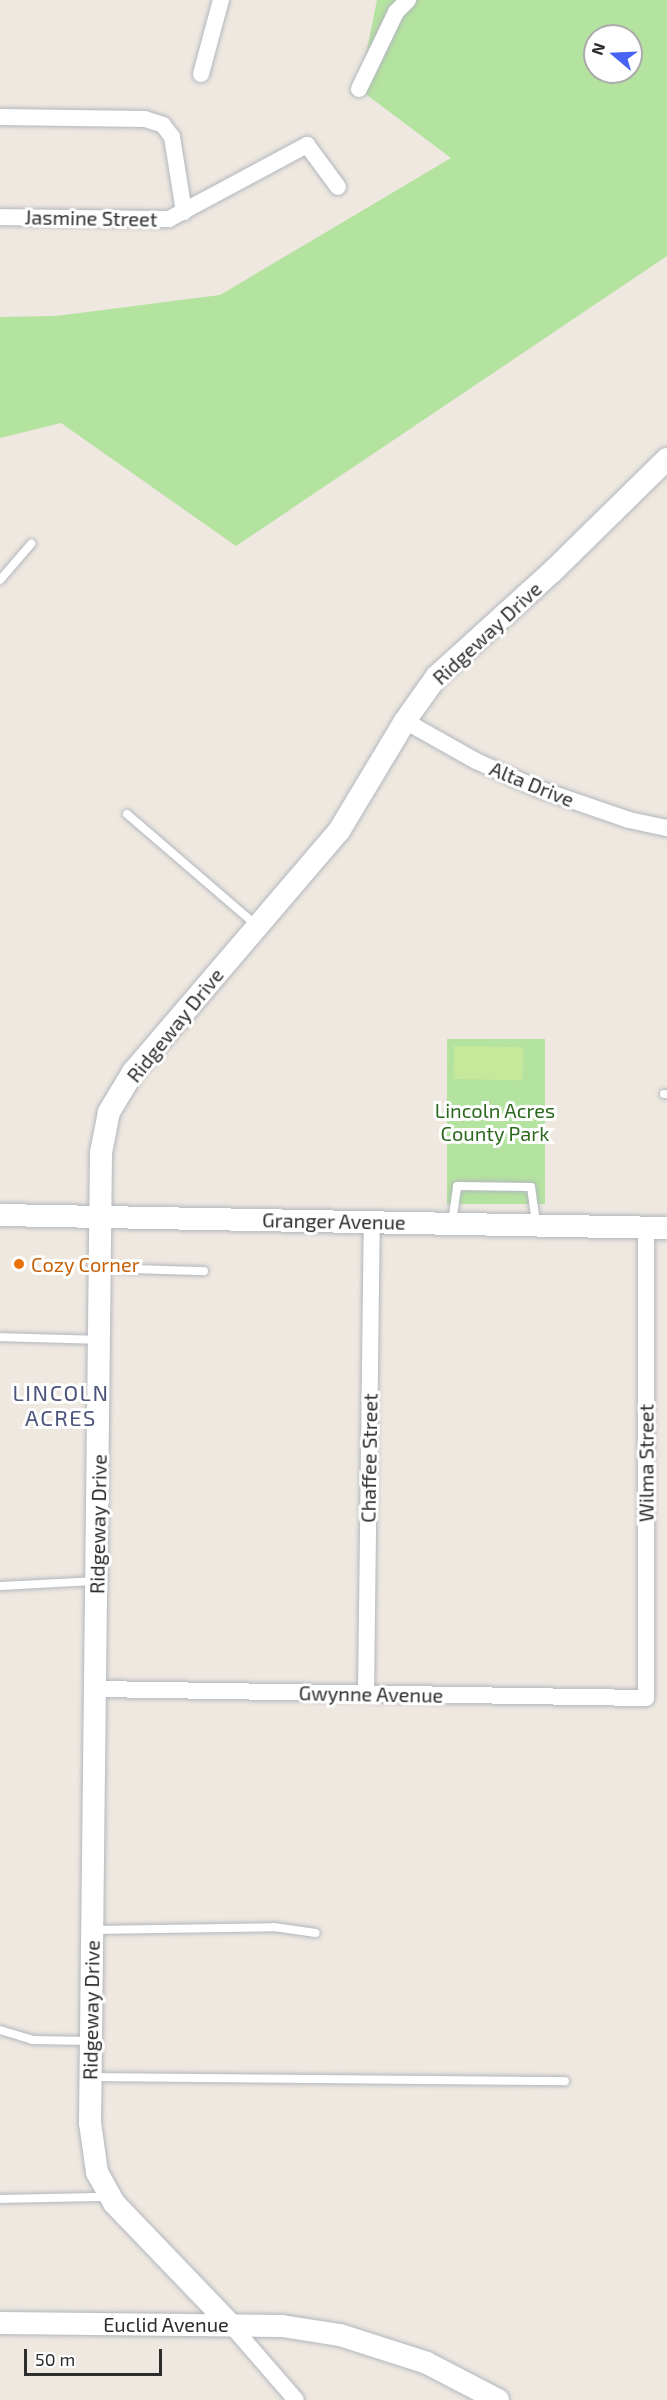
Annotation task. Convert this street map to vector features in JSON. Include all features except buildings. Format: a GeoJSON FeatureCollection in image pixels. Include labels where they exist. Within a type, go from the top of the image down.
{"type":"FeatureCollection","features":[{"type":"Feature","properties":{"kind":"street"},"geometry":{"type":"LineString","coordinates":[[201,74],[220,0]]}},
{"type":"Feature","properties":{"kind":"street"},"geometry":{"type":"LineString","coordinates":[[359,89],[396,12],[408,0]]}},
{"type":"Feature","properties":{"kind":"street"},"geometry":{"type":"LineString","coordinates":[[0,117],[145,119],[163,125],[172,137],[184,212]]}},
{"type":"Feature","properties":{"kind":"street","name":"Jasmine Street"},"geometry":{"type":"LineString","coordinates":[[0,217],[169,219],[307,145],[338,187]]}},
{"type":"Feature","properties":{"kind":"street","name":"Ridgeway Drive"},"geometry":{"type":"LineString","coordinates":[[296,2400],[231,2325],[111,2196],[98,2172],[90,2123],[101,1153],[109,1112],[133,1072],[339,831],[405,721],[437,676],[553,572],[667,459]]}},
{"type":"Feature","properties":{"kind":"street","name":"Alta Drive"},"geometry":{"type":"LineString","coordinates":[[405,721],[476,761],[538,789],[629,820],[667,828]]}},
{"type":"Feature","properties":{"kind":"street","name":"Granger Avenue"},"geometry":{"type":"LineString","coordinates":[[0,1215],[657,1227]]}},
{"type":"Feature","properties":{"kind":"street","name":"Chaffee Street"},"geometry":{"type":"LineString","coordinates":[[366,1694],[372,1222]]}},
{"type":"Feature","properties":{"kind":"street","name":"Wilma Street"},"geometry":{"type":"LineString","coordinates":[[646,1698],[657,1227]]}},
{"type":"Feature","properties":{"kind":"street","name":"Gwynne Avenue"},"geometry":{"type":"LineString","coordinates":[[96,1689],[646,1698]]}},
{"type":"Feature","properties":{"kind":"street","name":"Euclid Avenue"},"geometry":{"type":"LineString","coordinates":[[0,2323],[282,2326],[339,2335],[427,2363],[498,2400]]}},
{"type":"Feature","properties":{"kind":"lane"},"geometry":{"type":"LineString","coordinates":[[0,580],[31,544]]}},
{"type":"Feature","properties":{"kind":"lane"},"geometry":{"type":"LineString","coordinates":[[127,814],[257,926]]}},
{"type":"Feature","properties":{"kind":"lane"},"geometry":{"type":"LineString","coordinates":[[452,1223],[457,1186],[531,1186],[536,1224]]}},
{"type":"Feature","properties":{"kind":"lane"},"geometry":{"type":"LineString","coordinates":[[100,1268],[204,1271]]}},
{"type":"Feature","properties":{"kind":"lane"},"geometry":{"type":"LineString","coordinates":[[0,1337],[99,1340]]}},
{"type":"Feature","properties":{"kind":"lane"},"geometry":{"type":"LineString","coordinates":[[0,1586],[97,1581]]}},
{"type":"Feature","properties":{"kind":"lane"},"geometry":{"type":"LineString","coordinates":[[93,1930],[274,1927],[316,1933]]}},
{"type":"Feature","properties":{"kind":"lane"},"geometry":{"type":"LineString","coordinates":[[0,2030],[33,2040],[91,2041]]}},
{"type":"Feature","properties":{"kind":"lane"},"geometry":{"type":"LineString","coordinates":[[90,2077],[565,2081]]}},
{"type":"Feature","properties":{"kind":"lane"},"geometry":{"type":"LineString","coordinates":[[0,2199],[111,2196]]}},
{"type":"Feature","properties":{"kind":"green space"},"geometry":{"type":"Polygon","coordinates":[[[377,0],[667,0],[667,256],[236,546],[61,423],[0,438],[0,317],[56,316],[220,295],[451,158],[359,89],[377,0]]]}},
{"type":"Feature","properties":{"kind":"green space","name":"Lincoln Acres County Park"},"geometry":{"type":"Polygon","coordinates":[[[447,1039],[545,1039],[545,1204],[447,1204],[447,1039]]]}},
{"type":"Feature","properties":{"kind":"green space"},"geometry":{"type":"Polygon","coordinates":[[[454,1046],[523,1047],[522,1080],[453,1079],[454,1046]]]}},
{"type":"Feature","properties":{"kind":"place","name":"Cozy Corner"},"geometry":{"type":"Point","coordinates":[19,1264]}},
{"type":"Feature","properties":{"kind":"district","name":"LINCOLN ACRES"},"geometry":{"type":"Point","coordinates":[61,1404]}}]}
